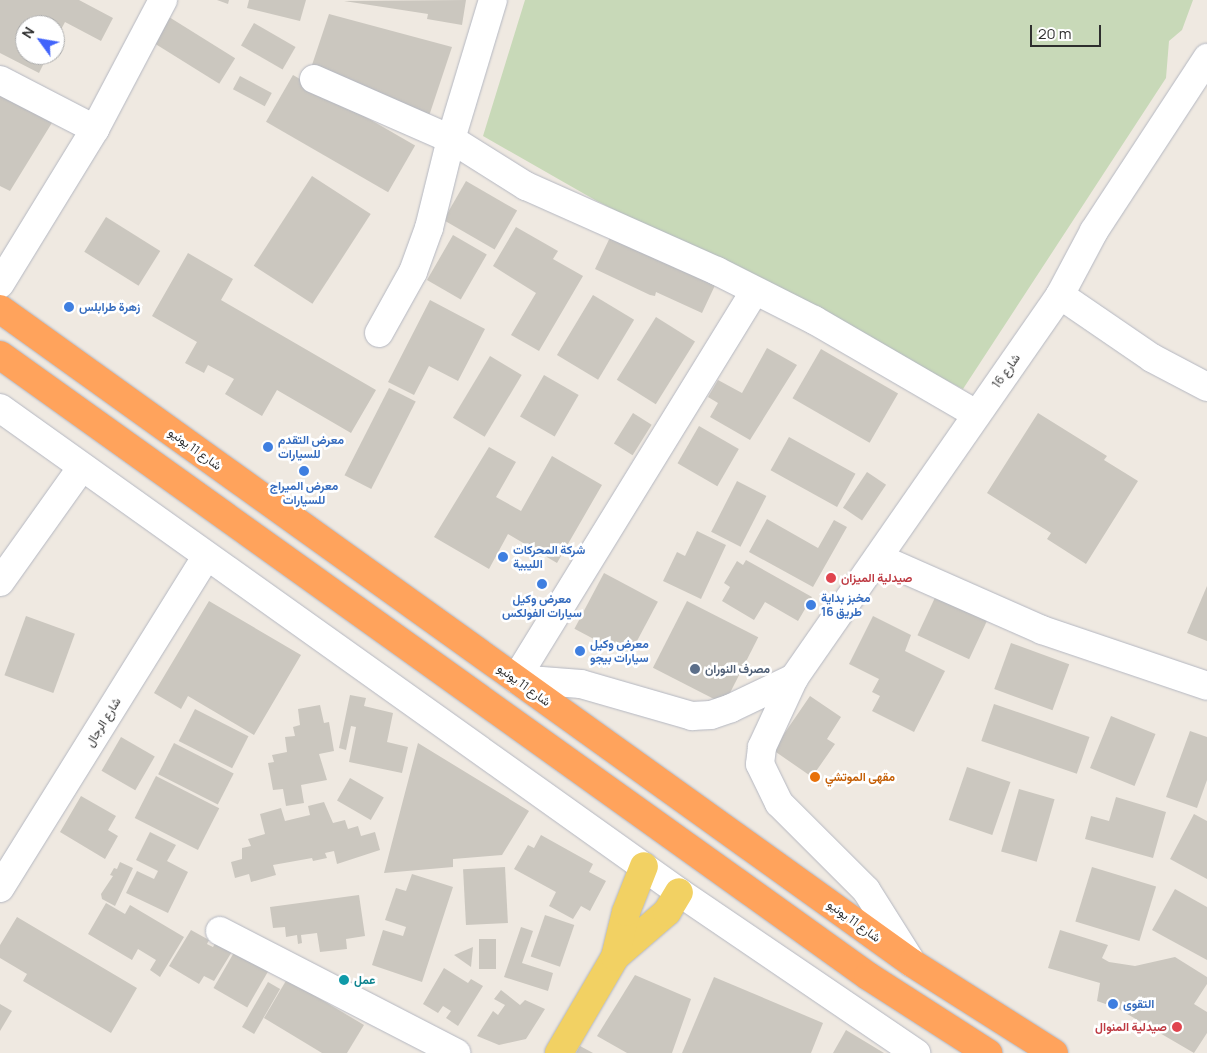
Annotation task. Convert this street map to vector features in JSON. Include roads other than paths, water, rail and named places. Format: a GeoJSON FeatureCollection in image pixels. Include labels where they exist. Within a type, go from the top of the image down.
{"type":"FeatureCollection","features":[{"type":"Feature","properties":{"kind":"highway","name":"شارع 11 يونيو"},"geometry":{"type":"LineString","coordinates":[[0,309],[912,963],[1054,1053]]}},
{"type":"Feature","properties":{"kind":"highway"},"geometry":{"type":"LineString","coordinates":[[0,355],[868,976],[988,1053]]}},
{"type":"Feature","properties":{"kind":"main road"},"geometry":{"type":"LineString","coordinates":[[559,1053],[615,957],[626,912],[644,866]]}},
{"type":"Feature","properties":{"kind":"main road"},"geometry":{"type":"LineString","coordinates":[[615,957],[667,912],[680,892]]}},
{"type":"Feature","properties":{"kind":"street"},"geometry":{"type":"LineString","coordinates":[[379,334],[412,272],[429,228],[451,139],[493,0]]}},
{"type":"Feature","properties":{"kind":"street"},"geometry":{"type":"LineString","coordinates":[[0,284],[95,129],[159,2]]}},
{"type":"Feature","properties":{"kind":"street","name":"شارع 16"},"geometry":{"type":"LineString","coordinates":[[912,963],[866,890],[779,803],[766,780],[760,764],[762,747],[794,678],[1060,295],[1094,231],[1207,58]]}},
{"type":"Feature","properties":{"kind":"street"},"geometry":{"type":"LineString","coordinates":[[314,79],[451,139],[526,186],[618,224],[814,320],[976,414]]}},
{"type":"Feature","properties":{"kind":"street"},"geometry":{"type":"LineString","coordinates":[[0,80],[95,129]]}},
{"type":"Feature","properties":{"kind":"street"},"geometry":{"type":"LineString","coordinates":[[754,292],[516,679],[581,684],[692,716],[712,715],[731,708],[794,678]]}},
{"type":"Feature","properties":{"kind":"street"},"geometry":{"type":"LineString","coordinates":[[1060,295],[1152,358],[1207,387]]}},
{"type":"Feature","properties":{"kind":"street"},"geometry":{"type":"LineString","coordinates":[[0,408],[206,557],[680,892],[916,1053]]}},
{"type":"Feature","properties":{"kind":"street"},"geometry":{"type":"LineString","coordinates":[[0,582],[82,467]]}},
{"type":"Feature","properties":{"kind":"street","name":"شارع الرجال"},"geometry":{"type":"LineString","coordinates":[[0,888],[206,557]]}},
{"type":"Feature","properties":{"kind":"street"},"geometry":{"type":"LineString","coordinates":[[879,558],[1042,630],[1161,668],[1207,686]]}},
{"type":"Feature","properties":{"kind":"street"},"geometry":{"type":"LineString","coordinates":[[220,931],[456,1053]]}},
{"type":"Feature","properties":{"kind":"place","name":"زهرة طرابلس"},"geometry":{"type":"Point","coordinates":[69,307]}},
{"type":"Feature","properties":{"kind":"place","name":"معرض التقدم للسيارات"},"geometry":{"type":"Point","coordinates":[268,447]}},
{"type":"Feature","properties":{"kind":"place","name":"معرض الميراج للسيارات"},"geometry":{"type":"Point","coordinates":[304,471]}},
{"type":"Feature","properties":{"kind":"place","name":"شركة المحركات الليبية"},"geometry":{"type":"Point","coordinates":[503,557]}},
{"type":"Feature","properties":{"kind":"place","name":"صيدلية الميزان"},"geometry":{"type":"Point","coordinates":[831,578]}},
{"type":"Feature","properties":{"kind":"place","name":"معرض وكيل سيارات الفولكس"},"geometry":{"type":"Point","coordinates":[542,584]}},
{"type":"Feature","properties":{"kind":"place","name":"مخبز بداية طريق 16"},"geometry":{"type":"Point","coordinates":[811,605]}},
{"type":"Feature","properties":{"kind":"place","name":"معرض وكيل سيارات بيجو"},"geometry":{"type":"Point","coordinates":[580,651]}},
{"type":"Feature","properties":{"kind":"place","name":"مصرف النوران"},"geometry":{"type":"Point","coordinates":[695,669]}},
{"type":"Feature","properties":{"kind":"place","name":"مقهى الموتشي"},"geometry":{"type":"Point","coordinates":[815,777]}},
{"type":"Feature","properties":{"kind":"place","name":"عمل"},"geometry":{"type":"Point","coordinates":[344,980]}},
{"type":"Feature","properties":{"kind":"place","name":"التقوى"},"geometry":{"type":"Point","coordinates":[1113,1004]}},
{"type":"Feature","properties":{"kind":"place","name":"صيدلية المنوال"},"geometry":{"type":"Point","coordinates":[1177,1027]}}]}
